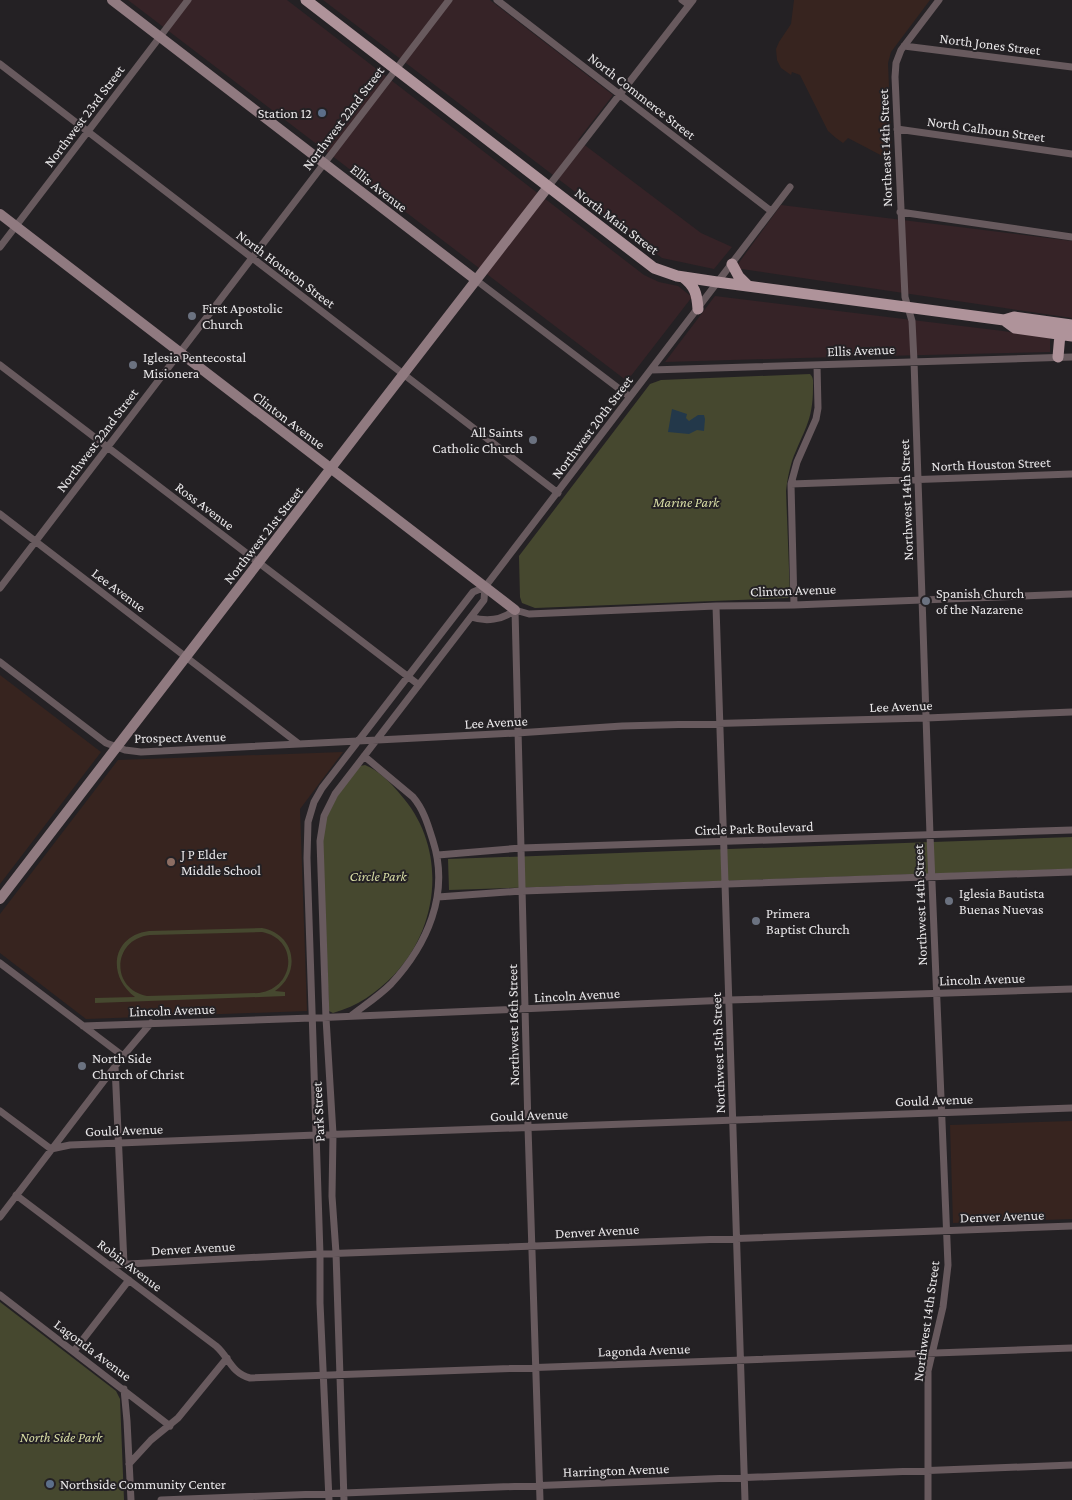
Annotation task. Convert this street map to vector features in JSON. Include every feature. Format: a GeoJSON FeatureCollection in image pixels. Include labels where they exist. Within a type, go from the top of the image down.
{"type":"FeatureCollection","features":[{"type":"Feature","properties":{"kind":"main road","name":"North Main Street"},"geometry":{"type":"LineString","coordinates":[[306,0],[654,268],[683,277],[717,282],[1004,320],[1014,317],[1072,325]]}},
{"type":"Feature","properties":{"kind":"main road"},"geometry":{"type":"LineString","coordinates":[[732,264],[739,277],[747,286]]}},
{"type":"Feature","properties":{"kind":"main road"},"geometry":{"type":"LineString","coordinates":[[683,277],[692,284],[697,297],[698,309]]}},
{"type":"Feature","properties":{"kind":"main road","name":"North Main Street"},"geometry":{"type":"LineString","coordinates":[[1004,320],[1015,328],[1066,335]]}},
{"type":"Feature","properties":{"kind":"main road"},"geometry":{"type":"LineString","coordinates":[[1058,357],[1066,335]]}},
{"type":"Feature","properties":{"kind":"street","name":"Ellis Avenue"},"geometry":{"type":"LineString","coordinates":[[112,0],[630,397]]}},
{"type":"Feature","properties":{"kind":"street","name":"Northwest 23rd Street"},"geometry":{"type":"LineString","coordinates":[[0,247],[188,0]]}},
{"type":"Feature","properties":{"kind":"street","name":"Northwest 22nd Street"},"geometry":{"type":"LineString","coordinates":[[0,588],[449,0]]}},
{"type":"Feature","properties":{"kind":"street","name":"North Commerce Street"},"geometry":{"type":"LineString","coordinates":[[497,0],[771,211]]}},
{"type":"Feature","properties":{"kind":"street"},"geometry":{"type":"LineString","coordinates":[[548,188],[691,3],[682,0]]}},
{"type":"Feature","properties":{"kind":"street","name":"Northeast 14th Street"},"geometry":{"type":"LineString","coordinates":[[908,308],[905,297],[900,212],[896,63],[904,46],[939,0]]}},
{"type":"Feature","properties":{"kind":"street","name":"North Jones Street"},"geometry":{"type":"LineString","coordinates":[[904,46],[1072,67]]}},
{"type":"Feature","properties":{"kind":"street","name":"North Houston Street"},"geometry":{"type":"LineString","coordinates":[[0,64],[558,492]]}},
{"type":"Feature","properties":{"kind":"street","name":"North Calhoun Street"},"geometry":{"type":"LineString","coordinates":[[897,129],[1072,154]]}},
{"type":"Feature","properties":{"kind":"street","name":"Northwest 20th Street"},"geometry":{"type":"LineString","coordinates":[[357,742],[473,592],[485,586],[790,187]]}},
{"type":"Feature","properties":{"kind":"street","name":"Northwest 21st Street"},"geometry":{"type":"LineString","coordinates":[[0,899],[548,188]]}},
{"type":"Feature","properties":{"kind":"street"},"geometry":{"type":"LineString","coordinates":[[900,212],[1072,237]]}},
{"type":"Feature","properties":{"kind":"street","name":"Clinton Avenue"},"geometry":{"type":"LineString","coordinates":[[0,214],[515,610],[530,614],[1072,594]]}},
{"type":"Feature","properties":{"kind":"street","name":"Northwest 14th Street"},"geometry":{"type":"LineString","coordinates":[[908,308],[912,321],[914,361],[930,835],[948,1265],[943,1307],[928,1371],[928,1500]]}},
{"type":"Feature","properties":{"kind":"street","name":"Ellis Avenue"},"geometry":{"type":"LineString","coordinates":[[651,370],[1072,357]]}},
{"type":"Feature","properties":{"kind":"street","name":"Ross Avenue"},"geometry":{"type":"LineString","coordinates":[[0,364],[419,685]]}},
{"type":"Feature","properties":{"kind":"street"},"geometry":{"type":"LineString","coordinates":[[794,605],[791,484],[796,462],[816,419],[818,408],[817,365]]}},
{"type":"Feature","properties":{"kind":"street","name":"North Houston Street"},"geometry":{"type":"LineString","coordinates":[[791,484],[1072,474]]}},
{"type":"Feature","properties":{"kind":"street","name":"Lee Avenue"},"geometry":{"type":"LineString","coordinates":[[0,514],[299,744],[622,726],[1072,712]]}},
{"type":"Feature","properties":{"kind":"street","name":"Northwest 20th Street"},"geometry":{"type":"LineString","coordinates":[[377,740],[484,600],[485,586]]}},
{"type":"Feature","properties":{"kind":"street","name":"Northwest 15th Street"},"geometry":{"type":"LineString","coordinates":[[716,606],[745,1500]]}},
{"type":"Feature","properties":{"kind":"street"},"geometry":{"type":"LineString","coordinates":[[471,617],[479,620],[501,619],[515,610]]}},
{"type":"Feature","properties":{"kind":"street","name":"Northwest 16th Street"},"geometry":{"type":"LineString","coordinates":[[515,610],[528,1127],[540,1500]]}},
{"type":"Feature","properties":{"kind":"street","name":"Prospect Avenue"},"geometry":{"type":"LineString","coordinates":[[0,662],[106,743],[125,750],[141,752],[299,744]]}},
{"type":"Feature","properties":{"kind":"street","name":"Park Street"},"geometry":{"type":"LineString","coordinates":[[343,1496],[336,1253],[332,1196],[333,1134],[326,1018],[320,847],[321,828],[328,806],[335,794],[377,740]]}},
{"type":"Feature","properties":{"kind":"street","name":"Park Street"},"geometry":{"type":"LineString","coordinates":[[328,1496],[320,1303],[307,858],[308,822],[314,802],[322,788],[357,742]]}},
{"type":"Feature","properties":{"kind":"street"},"geometry":{"type":"LineString","coordinates":[[352,1016],[384,991],[406,965],[430,924],[438,897],[440,882],[438,855],[428,825],[418,804],[413,797],[364,756]]}},
{"type":"Feature","properties":{"kind":"street","name":"Circle Park Boulevard"},"geometry":{"type":"LineString","coordinates":[[438,855],[521,848],[1072,830]]}},
{"type":"Feature","properties":{"kind":"street"},"geometry":{"type":"LineString","coordinates":[[438,897],[522,891],[1072,872]]}},
{"type":"Feature","properties":{"kind":"street"},"geometry":{"type":"LineString","coordinates":[[0,963],[123,1056]]}},
{"type":"Feature","properties":{"kind":"street","name":"Lincoln Avenue"},"geometry":{"type":"LineString","coordinates":[[83,1026],[525,1010],[729,1000],[1072,989]]}},
{"type":"Feature","properties":{"kind":"street"},"geometry":{"type":"LineString","coordinates":[[0,1217],[115,1066],[151,1023]]}},
{"type":"Feature","properties":{"kind":"street"},"geometry":{"type":"LineString","coordinates":[[115,1066],[124,1264]]}},
{"type":"Feature","properties":{"kind":"street","name":"Gould Avenue"},"geometry":{"type":"LineString","coordinates":[[51,1150],[70,1145],[333,1134],[1072,1108]]}},
{"type":"Feature","properties":{"kind":"street"},"geometry":{"type":"LineString","coordinates":[[0,1111],[51,1150]]}},
{"type":"Feature","properties":{"kind":"street","name":"Robin Avenue"},"geometry":{"type":"LineString","coordinates":[[16,1196],[216,1346],[227,1358]]}},
{"type":"Feature","properties":{"kind":"street","name":"Denver Avenue"},"geometry":{"type":"LineString","coordinates":[[109,1265],[336,1253],[1072,1226]]}},
{"type":"Feature","properties":{"kind":"street"},"geometry":{"type":"LineString","coordinates":[[74,1351],[129,1280]]}},
{"type":"Feature","properties":{"kind":"street","name":"Lagonda Avenue"},"geometry":{"type":"LineString","coordinates":[[0,1295],[170,1426]]}},
{"type":"Feature","properties":{"kind":"street","name":"Lagonda Avenue"},"geometry":{"type":"LineString","coordinates":[[227,1358],[236,1372],[250,1378],[536,1366],[1072,1348]]}},
{"type":"Feature","properties":{"kind":"street"},"geometry":{"type":"LineString","coordinates":[[129,1464],[151,1440],[178,1418],[227,1358]]}},
{"type":"Feature","properties":{"kind":"street"},"geometry":{"type":"LineString","coordinates":[[124,1389],[131,1500]]}},
{"type":"Feature","properties":{"kind":"street","name":"Harrington Avenue"},"geometry":{"type":"LineString","coordinates":[[162,1500],[343,1496],[540,1485],[1072,1465]]}},
{"type":"Feature","properties":{"kind":"shaded area"},"geometry":{"type":"Polygon","coordinates":[[[128,0],[287,0],[644,275],[659,282],[678,286],[692,297],[627,381],[128,0]]]}},
{"type":"Feature","properties":{"kind":"shaded area"},"geometry":{"type":"Polygon","coordinates":[[[323,0],[490,0],[613,95],[578,140],[701,233],[732,247],[714,269],[662,258],[323,0]]]}},
{"type":"Feature","properties":{"kind":"shaded area"},"geometry":{"type":"Polygon","coordinates":[[[794,0],[930,0],[891,52],[888,63],[892,161],[848,138],[843,143],[836,138],[828,131],[800,75],[792,72],[791,75],[781,68],[777,60],[776,49],[791,24],[794,0]]]}},
{"type":"Feature","properties":{"kind":"shaded area"},"geometry":{"type":"Polygon","coordinates":[[[781,205],[1072,241],[1072,318],[735,268],[781,205]]]}},
{"type":"Feature","properties":{"kind":"shaded area"},"geometry":{"type":"Polygon","coordinates":[[[715,296],[1050,338],[1050,352],[665,362],[715,296]]]}},
{"type":"Feature","properties":{"kind":"shaded area"},"geometry":{"type":"Polygon","coordinates":[[[0,675],[101,752],[0,884],[0,675]]]}},
{"type":"Feature","properties":{"kind":"shaded area","name":"J P Elder Middle School"},"geometry":{"type":"Polygon","coordinates":[[[343,752],[300,809],[307,1011],[86,1019],[0,953],[0,914],[118,760],[343,752]]]}},
{"type":"Feature","properties":{"kind":"shaded area"},"geometry":{"type":"Polygon","coordinates":[[[1072,1121],[1072,1219],[953,1223],[950,1125],[1072,1121]]]}},
{"type":"Feature","properties":{"kind":"green space","name":"Marine Park"},"geometry":{"type":"Polygon","coordinates":[[[810,374],[813,382],[811,410],[807,426],[792,461],[786,491],[790,595],[788,598],[535,608],[522,603],[520,597],[519,556],[650,384],[661,380],[810,374]]]}},
{"type":"Feature","properties":{"kind":"green space","name":"Circle Park"},"geometry":{"type":"Polygon","coordinates":[[[365,765],[379,773],[400,794],[415,815],[426,837],[431,861],[432,885],[429,909],[421,933],[410,955],[394,975],[359,1003],[333,1013],[329,1011],[322,839],[326,816],[334,800],[360,766],[365,765]]]}},
{"type":"Feature","properties":{"kind":"green space"},"geometry":{"type":"Polygon","coordinates":[[[1072,837],[1072,869],[449,890],[448,859],[1072,837]]]}},
{"type":"Feature","properties":{"kind":"green space"},"geometry":{"type":"Polygon","coordinates":[[[262,928],[273,932],[282,938],[288,946],[291,955],[289,974],[284,983],[275,991],[285,992],[285,996],[95,1003],[95,998],[135,997],[120,979],[117,958],[120,949],[127,940],[136,934],[149,931],[262,928]],[[262,932],[150,935],[137,938],[128,945],[123,954],[120,964],[122,975],[135,992],[147,996],[259,993],[271,989],[280,982],[286,973],[287,953],[274,936],[262,932]]]}},
{"type":"Feature","properties":{"kind":"green space","name":"North Side Park"},"geometry":{"type":"Polygon","coordinates":[[[0,1302],[116,1391],[120,1399],[124,1500],[0,1500],[0,1302]]]}},
{"type":"Feature","properties":{"kind":"water"},"geometry":{"type":"Polygon","coordinates":[[[672,409],[687,414],[686,418],[689,421],[698,415],[704,415],[704,431],[697,430],[689,434],[668,432],[672,409]]]}},
{"type":"Feature","properties":{"kind":"place","name":"Station 12"},"geometry":{"type":"Point","coordinates":[322,113]}},
{"type":"Feature","properties":{"kind":"place","name":"First Apostolic Church"},"geometry":{"type":"Point","coordinates":[192,316]}},
{"type":"Feature","properties":{"kind":"place","name":"Iglesia Pentecostal Misionera"},"geometry":{"type":"Point","coordinates":[133,365]}},
{"type":"Feature","properties":{"kind":"place","name":"All Saints Catholic Church"},"geometry":{"type":"Point","coordinates":[533,440]}},
{"type":"Feature","properties":{"kind":"place","name":"Spanish Church of the Nazarene"},"geometry":{"type":"Point","coordinates":[926,601]}},
{"type":"Feature","properties":{"kind":"place","name":"J P Elder Middle School"},"geometry":{"type":"Point","coordinates":[171,862]}},
{"type":"Feature","properties":{"kind":"place","name":"Iglesia Bautista Buenas Nuevas"},"geometry":{"type":"Point","coordinates":[949,901]}},
{"type":"Feature","properties":{"kind":"place","name":"Primera Baptist Church"},"geometry":{"type":"Point","coordinates":[756,921]}},
{"type":"Feature","properties":{"kind":"place","name":"North Side Church of Christ"},"geometry":{"type":"Point","coordinates":[82,1066]}},
{"type":"Feature","properties":{"kind":"place","name":"Northside Community Center"},"geometry":{"type":"Point","coordinates":[50,1484]}}]}
